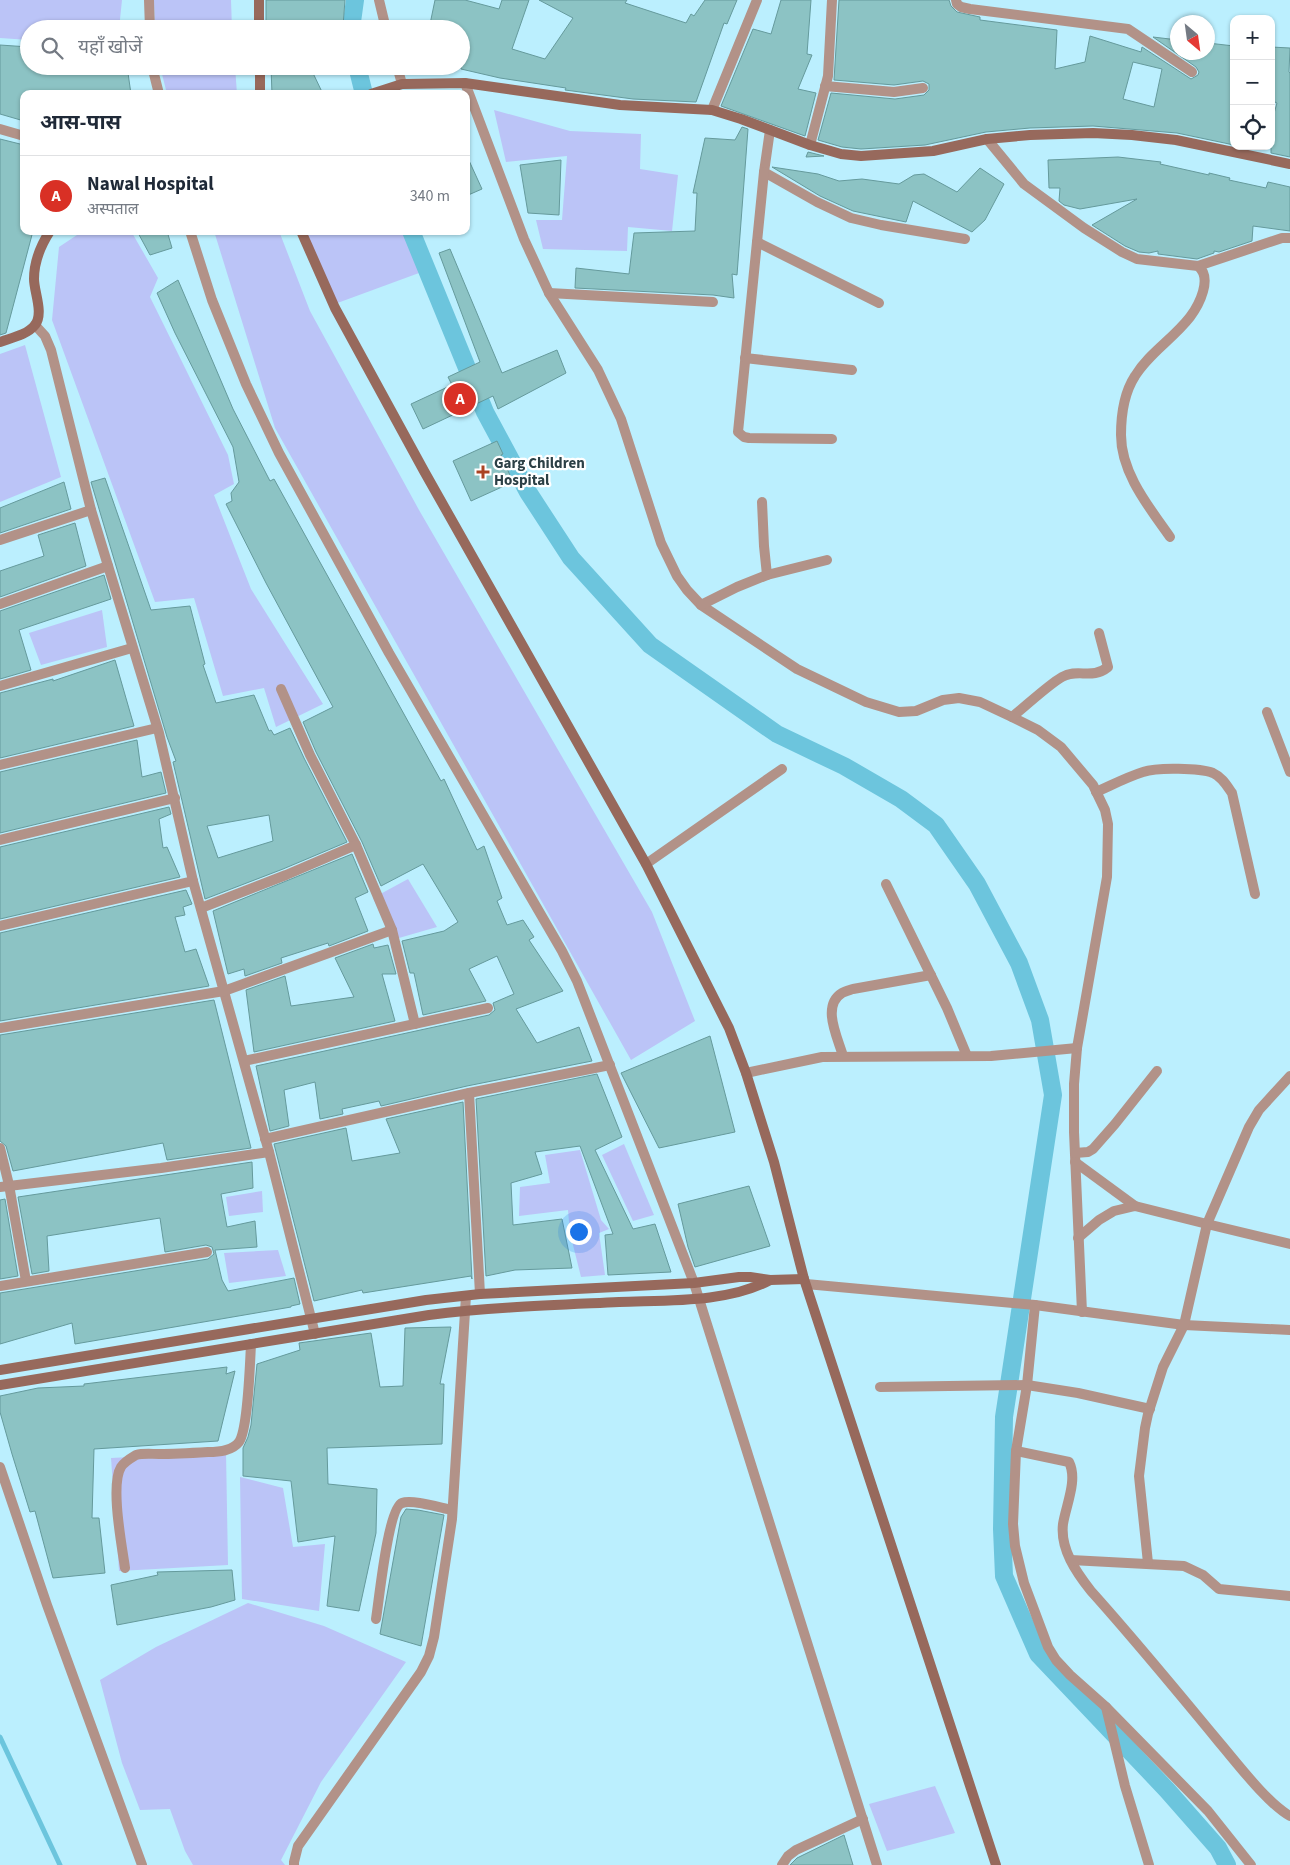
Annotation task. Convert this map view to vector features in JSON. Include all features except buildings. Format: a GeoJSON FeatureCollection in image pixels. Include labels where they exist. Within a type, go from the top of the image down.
{"type":"FeatureCollection","features":[{"type":"Feature","properties":{"kind":"street"},"geometry":{"type":"LineString","coordinates":[[149,0],[150,20]]}},
{"type":"Feature","properties":{"kind":"street"},"geometry":{"type":"LineString","coordinates":[[259,0],[259,20]]}},
{"type":"Feature","properties":{"kind":"street"},"geometry":{"type":"LineString","coordinates":[[380,0],[383,20]]}},
{"type":"Feature","properties":{"kind":"street"},"geometry":{"type":"LineString","coordinates":[[712,110],[757,0]]}},
{"type":"Feature","properties":{"kind":"street"},"geometry":{"type":"LineString","coordinates":[[810,146],[828,76],[832,0]]}},
{"type":"Feature","properties":{"kind":"street"},"geometry":{"type":"LineString","coordinates":[[956,0],[961,8],[1128,29],[1192,72]]}},
{"type":"Feature","properties":{"kind":"street"},"geometry":{"type":"LineString","coordinates":[[154,75],[158,90]]}},
{"type":"Feature","properties":{"kind":"street"},"geometry":{"type":"LineString","coordinates":[[260,75],[260,90]]}},
{"type":"Feature","properties":{"kind":"street"},"geometry":{"type":"LineString","coordinates":[[400,75],[402,84]]}},
{"type":"Feature","properties":{"kind":"street"},"geometry":{"type":"LineString","coordinates":[[464,83],[467,90]]}},
{"type":"Feature","properties":{"kind":"street"},"geometry":{"type":"LineString","coordinates":[[383,90],[402,84],[464,83],[620,105],[712,110],[810,146],[840,154],[861,156],[933,151],[987,139],[1093,133],[1176,140],[1290,164]]}},
{"type":"Feature","properties":{"kind":"street"},"geometry":{"type":"LineString","coordinates":[[825,86],[894,92],[923,88]]}},
{"type":"Feature","properties":{"kind":"street"},"geometry":{"type":"LineString","coordinates":[[470,99],[524,239],[549,293],[598,370],[621,418],[661,543],[677,576],[687,590],[701,605],[797,669],[866,702],[900,712],[916,711],[943,700],[959,698],[980,702],[1012,717],[1038,730],[1061,747],[1086,775],[1096,792],[1108,824],[1107,877],[1077,1048],[1074,1084],[1075,1158],[1082,1312]]}},
{"type":"Feature","properties":{"kind":"street"},"geometry":{"type":"LineString","coordinates":[[0,129],[20,135]]}},
{"type":"Feature","properties":{"kind":"street"},"geometry":{"type":"LineString","coordinates":[[770,130],[738,428],[740,435],[749,438],[832,439]]}},
{"type":"Feature","properties":{"kind":"street"},"geometry":{"type":"LineString","coordinates":[[987,139],[1024,184],[1084,228],[1122,252],[1137,259],[1198,266],[1282,238],[1290,238]]}},
{"type":"Feature","properties":{"kind":"street"},"geometry":{"type":"LineString","coordinates":[[764,172],[850,218],[965,239]]}},
{"type":"Feature","properties":{"kind":"street"},"geometry":{"type":"LineString","coordinates":[[0,342],[24,333],[35,325],[39,315],[34,279],[35,264],[48,235]]}},
{"type":"Feature","properties":{"kind":"street"},"geometry":{"type":"LineString","coordinates":[[191,235],[212,300],[238,365],[279,453],[389,652],[562,951],[577,981],[694,1283],[697,1298],[877,1865]]}},
{"type":"Feature","properties":{"kind":"street"},"geometry":{"type":"LineString","coordinates":[[303,235],[340,317],[424,471],[646,864],[729,1028],[746,1074],[781,1187],[805,1282],[996,1865]]}},
{"type":"Feature","properties":{"kind":"street"},"geometry":{"type":"LineString","coordinates":[[757,242],[879,303]]}},
{"type":"Feature","properties":{"kind":"street"},"geometry":{"type":"LineString","coordinates":[[1170,537],[1139,492],[1127,463],[1122,449],[1122,419],[1125,400],[1135,375],[1189,318],[1198,305],[1204,288],[1205,277],[1203,270],[1198,266]]}},
{"type":"Feature","properties":{"kind":"street"},"geometry":{"type":"LineString","coordinates":[[549,293],[713,302]]}},
{"type":"Feature","properties":{"kind":"street"},"geometry":{"type":"LineString","coordinates":[[35,325],[45,336],[51,350],[91,510],[157,728],[193,881],[269,1152],[315,1334]]}},
{"type":"Feature","properties":{"kind":"street"},"geometry":{"type":"LineString","coordinates":[[745,358],[852,370]]}},
{"type":"Feature","properties":{"kind":"street"},"geometry":{"type":"LineString","coordinates":[[762,502],[767,575]]}},
{"type":"Feature","properties":{"kind":"street"},"geometry":{"type":"LineString","coordinates":[[0,540],[91,510]]}},
{"type":"Feature","properties":{"kind":"street"},"geometry":{"type":"LineString","coordinates":[[701,605],[767,575],[827,560]]}},
{"type":"Feature","properties":{"kind":"street"},"geometry":{"type":"LineString","coordinates":[[0,604],[108,566]]}},
{"type":"Feature","properties":{"kind":"street"},"geometry":{"type":"LineString","coordinates":[[1012,717],[1063,677],[1073,674],[1095,674],[1102,672],[1108,666],[1099,633]]}},
{"type":"Feature","properties":{"kind":"street"},"geometry":{"type":"LineString","coordinates":[[0,686],[132,648]]}},
{"type":"Feature","properties":{"kind":"street"},"geometry":{"type":"LineString","coordinates":[[281,689],[310,755],[356,845],[392,930],[415,1024]]}},
{"type":"Feature","properties":{"kind":"street"},"geometry":{"type":"LineString","coordinates":[[1267,712],[1290,772]]}},
{"type":"Feature","properties":{"kind":"street"},"geometry":{"type":"LineString","coordinates":[[0,765],[157,728]]}},
{"type":"Feature","properties":{"kind":"street"},"geometry":{"type":"LineString","coordinates":[[646,864],[782,769]]}},
{"type":"Feature","properties":{"kind":"street"},"geometry":{"type":"LineString","coordinates":[[1096,792],[1144,771],[1155,769],[1192,770],[1214,774],[1223,780],[1232,793],[1255,894]]}},
{"type":"Feature","properties":{"kind":"street"},"geometry":{"type":"LineString","coordinates":[[0,840],[175,798]]}},
{"type":"Feature","properties":{"kind":"street"},"geometry":{"type":"LineString","coordinates":[[201,908],[356,845]]}},
{"type":"Feature","properties":{"kind":"street"},"geometry":{"type":"LineString","coordinates":[[0,926],[193,881]]}},
{"type":"Feature","properties":{"kind":"street"},"geometry":{"type":"LineString","coordinates":[[886,884],[947,1008],[967,1056]]}},
{"type":"Feature","properties":{"kind":"street"},"geometry":{"type":"LineString","coordinates":[[0,1028],[224,991],[392,930]]}},
{"type":"Feature","properties":{"kind":"street"},"geometry":{"type":"LineString","coordinates":[[844,1056],[831,1007],[842,993],[853,989],[931,975]]}},
{"type":"Feature","properties":{"kind":"street"},"geometry":{"type":"LineString","coordinates":[[244,1061],[488,1008]]}},
{"type":"Feature","properties":{"kind":"street"},"geometry":{"type":"LineString","coordinates":[[746,1074],[822,1056],[991,1056],[1077,1048]]}},
{"type":"Feature","properties":{"kind":"street"},"geometry":{"type":"LineString","coordinates":[[265,1139],[469,1093],[610,1065]]}},
{"type":"Feature","properties":{"kind":"street"},"geometry":{"type":"LineString","coordinates":[[1075,1158],[1093,1148],[1115,1124],[1157,1071]]}},
{"type":"Feature","properties":{"kind":"street"},"geometry":{"type":"LineString","coordinates":[[1148,1564],[1139,1476],[1145,1428],[1150,1409],[1163,1367],[1184,1325],[1207,1224],[1249,1127],[1259,1110],[1290,1076]]}},
{"type":"Feature","properties":{"kind":"street"},"geometry":{"type":"LineString","coordinates":[[469,1093],[480,1294]]}},
{"type":"Feature","properties":{"kind":"street"},"geometry":{"type":"LineString","coordinates":[[0,1148],[4,1186],[26,1281]]}},
{"type":"Feature","properties":{"kind":"street"},"geometry":{"type":"LineString","coordinates":[[4,1186],[160,1168],[269,1152]]}},
{"type":"Feature","properties":{"kind":"street"},"geometry":{"type":"LineString","coordinates":[[1075,1158],[1134,1206],[1290,1244]]}},
{"type":"Feature","properties":{"kind":"street"},"geometry":{"type":"LineString","coordinates":[[1078,1238],[1099,1220],[1114,1211],[1134,1206]]}},
{"type":"Feature","properties":{"kind":"street"},"geometry":{"type":"LineString","coordinates":[[0,1286],[207,1252]]}},
{"type":"Feature","properties":{"kind":"street"},"geometry":{"type":"LineString","coordinates":[[0,1370],[480,1294],[694,1283],[750,1276],[770,1280],[1036,1305],[1184,1325],[1290,1330]]}},
{"type":"Feature","properties":{"kind":"street"},"geometry":{"type":"LineString","coordinates":[[0,1385],[466,1311],[697,1298],[755,1288],[770,1280]]}},
{"type":"Feature","properties":{"kind":"street"},"geometry":{"type":"LineString","coordinates":[[294,1865],[298,1846],[421,1672],[429,1656],[434,1637],[452,1510],[466,1296]]}},
{"type":"Feature","properties":{"kind":"street"},"geometry":{"type":"LineString","coordinates":[[1036,1305],[1027,1385],[1016,1451],[1013,1524],[1015,1546],[1024,1584],[1048,1648],[1070,1675],[1106,1707],[1208,1811],[1251,1865]]}},
{"type":"Feature","properties":{"kind":"street"},"geometry":{"type":"LineString","coordinates":[[125,1568],[117,1489],[118,1475],[122,1467],[128,1460],[143,1454],[212,1452],[227,1450],[236,1446],[243,1433],[249,1386],[251,1344]]}},
{"type":"Feature","properties":{"kind":"street"},"geometry":{"type":"LineString","coordinates":[[880,1387],[1027,1385],[1078,1393],[1150,1409]]}},
{"type":"Feature","properties":{"kind":"street"},"geometry":{"type":"LineString","coordinates":[[1016,1451],[1069,1462],[1072,1467],[1072,1479],[1063,1525],[1064,1538],[1071,1560],[1081,1578],[1270,1801],[1290,1816]]}},
{"type":"Feature","properties":{"kind":"street"},"geometry":{"type":"LineString","coordinates":[[0,1467],[47,1605],[142,1865]]}},
{"type":"Feature","properties":{"kind":"street"},"geometry":{"type":"LineString","coordinates":[[376,1619],[390,1525],[397,1506],[410,1502],[452,1510]]}},
{"type":"Feature","properties":{"kind":"street"},"geometry":{"type":"LineString","coordinates":[[1071,1560],[1184,1566],[1195,1570],[1211,1580],[1219,1589],[1226,1591],[1290,1596]]}},
{"type":"Feature","properties":{"kind":"street"},"geometry":{"type":"LineString","coordinates":[[1106,1707],[1125,1786],[1149,1865]]}},
{"type":"Feature","properties":{"kind":"street"},"geometry":{"type":"LineString","coordinates":[[782,1865],[788,1856],[796,1850],[863,1820]]}},
{"type":"Feature","properties":{"kind":"shaded area"},"geometry":{"type":"Polygon","coordinates":[[[0,0],[122,0],[120,20],[20,20],[20,39],[0,38],[0,0]]]}},
{"type":"Feature","properties":{"kind":"shaded area"},"geometry":{"type":"Polygon","coordinates":[[[154,0],[231,0],[232,20],[155,20],[154,0]]]}},
{"type":"Feature","properties":{"kind":"shaded area"},"geometry":{"type":"Polygon","coordinates":[[[162,75],[236,75],[237,90],[166,90],[162,75]]]}},
{"type":"Feature","properties":{"kind":"shaded area"},"geometry":{"type":"Polygon","coordinates":[[[494,110],[570,131],[641,134],[640,169],[678,175],[672,231],[628,227],[627,251],[543,249],[536,220],[562,220],[567,156],[506,162],[494,110]]]}},
{"type":"Feature","properties":{"kind":"shaded area"},"geometry":{"type":"Polygon","coordinates":[[[77,235],[133,235],[158,278],[150,297],[228,455],[234,484],[214,495],[251,589],[323,704],[276,727],[264,688],[223,696],[194,598],[155,602],[52,320],[59,247],[77,235]]]}},
{"type":"Feature","properties":{"kind":"shaded area"},"geometry":{"type":"Polygon","coordinates":[[[215,235],[281,235],[310,311],[419,510],[652,912],[695,1021],[631,1060],[275,428],[215,235]]]}},
{"type":"Feature","properties":{"kind":"shaded area"},"geometry":{"type":"Polygon","coordinates":[[[306,235],[405,235],[419,273],[332,305],[306,235]]]}},
{"type":"Feature","properties":{"kind":"shaded area"},"geometry":{"type":"Polygon","coordinates":[[[25,345],[61,477],[0,502],[0,354],[25,345]]]}},
{"type":"Feature","properties":{"kind":"shaded area"},"geometry":{"type":"Polygon","coordinates":[[[102,610],[107,647],[41,665],[29,633],[102,610]]]}},
{"type":"Feature","properties":{"kind":"shaded area"},"geometry":{"type":"Polygon","coordinates":[[[408,879],[437,927],[392,940],[373,898],[408,879]]]}},
{"type":"Feature","properties":{"kind":"shaded area"},"geometry":{"type":"Polygon","coordinates":[[[624,1144],[654,1215],[633,1221],[602,1155],[624,1144]]]}},
{"type":"Feature","properties":{"kind":"shaded area"},"geometry":{"type":"Polygon","coordinates":[[[580,1150],[601,1220],[609,1229],[599,1233],[605,1275],[581,1277],[570,1233],[568,1210],[519,1216],[520,1187],[550,1183],[545,1155],[580,1150]]]}},
{"type":"Feature","properties":{"kind":"shaded area"},"geometry":{"type":"Polygon","coordinates":[[[262,1191],[263,1212],[229,1216],[226,1197],[262,1191]]]}},
{"type":"Feature","properties":{"kind":"shaded area"},"geometry":{"type":"Polygon","coordinates":[[[278,1250],[286,1276],[229,1283],[224,1253],[278,1250]]]}},
{"type":"Feature","properties":{"kind":"shaded area"},"geometry":{"type":"Polygon","coordinates":[[[226,1452],[228,1565],[119,1571],[111,1458],[226,1452]]]}},
{"type":"Feature","properties":{"kind":"shaded area"},"geometry":{"type":"Polygon","coordinates":[[[240,1477],[283,1488],[293,1547],[325,1544],[319,1611],[242,1599],[240,1477]]]}},
{"type":"Feature","properties":{"kind":"shaded area"},"geometry":{"type":"Polygon","coordinates":[[[248,1603],[324,1626],[406,1662],[321,1782],[281,1860],[285,1865],[193,1865],[185,1851],[170,1809],[140,1810],[122,1763],[100,1680],[156,1647],[248,1603]]]}},
{"type":"Feature","properties":{"kind":"shaded area"},"geometry":{"type":"Polygon","coordinates":[[[935,1786],[955,1833],[887,1851],[869,1804],[935,1786]]]}},
{"type":"Feature","properties":{"kind":"waterway"},"geometry":{"type":"LineString","coordinates":[[352,20],[355,0]]}},
{"type":"Feature","properties":{"kind":"waterway"},"geometry":{"type":"LineString","coordinates":[[359,75],[363,90]]}},
{"type":"Feature","properties":{"kind":"waterway"},"geometry":{"type":"LineString","coordinates":[[413,235],[485,412],[528,492],[571,558],[650,645],[777,734],[844,766],[901,799],[936,825],[977,884],[1019,963],[1040,1020],[1053,1095],[1004,1417],[1002,1529],[1004,1576],[1038,1654],[1167,1790],[1218,1848],[1227,1865]]}},
{"type":"Feature","properties":{"kind":"waterway"},"geometry":{"type":"LineString","coordinates":[[0,1737],[60,1865]]}},
{"type":"Feature","properties":{"kind":"place","name":"Nawal Hospital"},"geometry":{"type":"Point","coordinates":[460,399]}},
{"type":"Feature","properties":{"kind":"place","name":"Garg Children Hospital"},"geometry":{"type":"Point","coordinates":[483,472]}}]}
